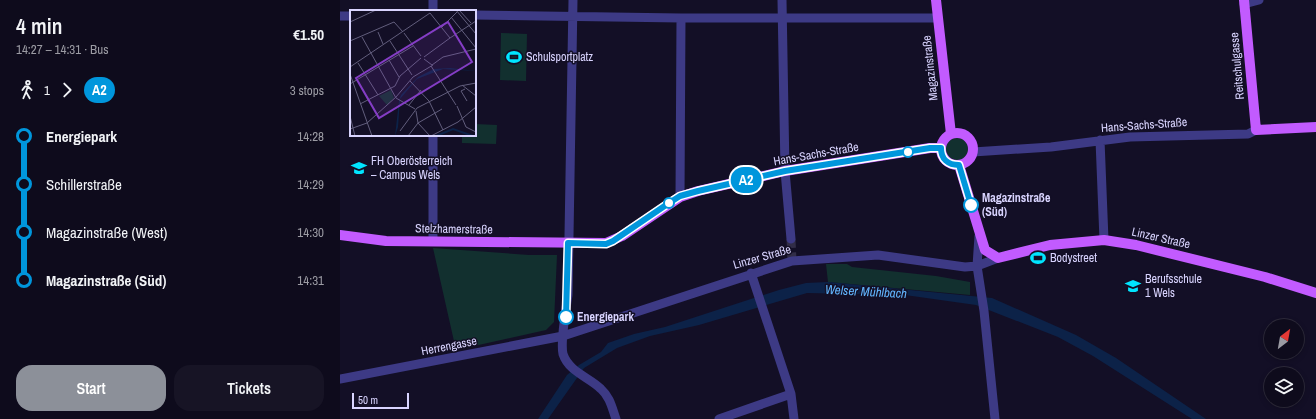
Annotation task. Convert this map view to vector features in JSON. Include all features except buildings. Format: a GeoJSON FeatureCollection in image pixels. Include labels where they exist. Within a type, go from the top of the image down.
{"type":"FeatureCollection","features":[{"type":"Feature","properties":{"kind":"main road","name":"Magazinstraße"},"geometry":{"type":"LineString","coordinates":[[936,0],[951,134]]}},
{"type":"Feature","properties":{"kind":"main road","name":"Reitschulgasse"},"geometry":{"type":"LineString","coordinates":[[1244,2],[1256,130]]}},
{"type":"Feature","properties":{"kind":"main road","name":"Hans-Sachs-Straße"},"geometry":{"type":"LineString","coordinates":[[1256,130],[1316,127]]}},
{"type":"Feature","properties":{"kind":"main road"},"geometry":{"type":"LineString","coordinates":[[960,133],[971,142],[973,152],[968,161],[959,165],[947,162],[943,158],[941,148],[944,139],[951,134],[960,133]]}},
{"type":"Feature","properties":{"kind":"main road","name":"Hans-Sachs-Straße"},"geometry":{"type":"LineString","coordinates":[[568,243],[606,244],[613,241],[680,196],[698,191],[785,171],[930,148],[941,148]]}},
{"type":"Feature","properties":{"kind":"main road"},"geometry":{"type":"LineString","coordinates":[[959,165],[985,250],[998,258]]}},
{"type":"Feature","properties":{"kind":"main road","name":"Stelzhamerstraße"},"geometry":{"type":"LineString","coordinates":[[340,235],[386,241],[568,243]]}},
{"type":"Feature","properties":{"kind":"main road","name":"Linzer Straße"},"geometry":{"type":"LineString","coordinates":[[998,258],[1050,245],[1104,240],[1136,245],[1265,277],[1316,293]]}},
{"type":"Feature","properties":{"kind":"street"},"geometry":{"type":"LineString","coordinates":[[573,0],[568,295],[563,336],[564,354],[572,368],[601,388],[608,397],[616,419]]}},
{"type":"Feature","properties":{"kind":"street"},"geometry":{"type":"LineString","coordinates":[[782,0],[785,171],[790,238]]}},
{"type":"Feature","properties":{"kind":"street"},"geometry":{"type":"LineString","coordinates":[[1244,2],[1259,0]]}},
{"type":"Feature","properties":{"kind":"street"},"geometry":{"type":"LineString","coordinates":[[476,15],[681,18],[938,18]]}},
{"type":"Feature","properties":{"kind":"street"},"geometry":{"type":"LineString","coordinates":[[680,196],[681,18]]}},
{"type":"Feature","properties":{"kind":"street","name":"Hans-Sachs-Straße"},"geometry":{"type":"LineString","coordinates":[[973,152],[1051,147],[1100,140],[1176,135],[1248,134],[1256,130]]}},
{"type":"Feature","properties":{"kind":"street"},"geometry":{"type":"LineString","coordinates":[[433,136],[433,242]]}},
{"type":"Feature","properties":{"kind":"street"},"geometry":{"type":"LineString","coordinates":[[1100,140],[1104,240]]}},
{"type":"Feature","properties":{"kind":"street"},"geometry":{"type":"LineString","coordinates":[[979,233],[977,266],[983,295],[995,419]]}},
{"type":"Feature","properties":{"kind":"street","name":"Linzer Straße"},"geometry":{"type":"LineString","coordinates":[[563,336],[792,260],[878,255],[965,268],[977,266],[998,258]]}},
{"type":"Feature","properties":{"kind":"street"},"geometry":{"type":"LineString","coordinates":[[751,273],[791,394],[794,419]]}},
{"type":"Feature","properties":{"kind":"street","name":"Herrengasse"},"geometry":{"type":"LineString","coordinates":[[340,379],[563,336]]}},
{"type":"Feature","properties":{"kind":"street"},"geometry":{"type":"LineString","coordinates":[[718,419],[791,394]]}},
{"type":"Feature","properties":{"kind":"green space","name":"Schulsportplatz"},"geometry":{"type":"Polygon","coordinates":[[[501,33],[527,34],[526,81],[500,80],[501,33]]]}},
{"type":"Feature","properties":{"kind":"green space"},"geometry":{"type":"Polygon","coordinates":[[[476,124],[497,125],[496,144],[462,143],[462,136],[476,136],[476,124]]]}},
{"type":"Feature","properties":{"kind":"green space"},"geometry":{"type":"Polygon","coordinates":[[[957,138],[965,141],[968,149],[965,157],[957,160],[949,157],[946,149],[949,141],[957,138]]]}},
{"type":"Feature","properties":{"kind":"green space","name":"Energiepark"},"geometry":{"type":"Polygon","coordinates":[[[433,248],[529,255],[557,255],[554,322],[546,330],[456,350],[433,248]]]}},
{"type":"Feature","properties":{"kind":"green space"},"geometry":{"type":"Polygon","coordinates":[[[826,264],[847,264],[852,267],[936,276],[970,282],[970,295],[828,282],[826,264]]]}},
{"type":"Feature","properties":{"kind":"water","name":"Welser Mühlbach"},"geometry":{"type":"Polygon","coordinates":[[[828,282],[992,298],[1076,335],[1116,358],[1206,419],[1192,419],[1093,356],[1058,337],[976,305],[905,295],[807,293],[699,325],[650,336],[617,348],[584,368],[548,419],[538,419],[567,375],[579,365],[601,352],[608,343],[634,334],[665,327],[779,290],[806,283],[828,282]]]}},
{"type":"Feature","properties":{"kind":"tunnel"},"geometry":{"type":"LineString","coordinates":[[791,239],[792,261]]}},
{"type":"Feature","properties":{"kind":"bus line","name":"A2"},"geometry":{"type":"LineString","coordinates":[[566,317],[568,295],[568,243],[606,244],[622,236],[680,196],[698,191],[785,171],[930,148],[941,148],[943,158],[947,162],[950,164],[959,165],[971,205]]}},
{"type":"Feature","properties":{"kind":"place","name":"Schulsportplatz"},"geometry":{"type":"Point","coordinates":[514,57]}},
{"type":"Feature","properties":{"kind":"place","name":"FH Oberösterreich – Campus Wels"},"geometry":{"type":"Point","coordinates":[359,168]}},
{"type":"Feature","properties":{"kind":"place","name":"Magazinstraße (Süd)"},"geometry":{"type":"Point","coordinates":[971,205]}},
{"type":"Feature","properties":{"kind":"place","name":"Bodystreet"},"geometry":{"type":"Point","coordinates":[1038,258]}},
{"type":"Feature","properties":{"kind":"place","name":"Berufsschule 1 Wels"},"geometry":{"type":"Point","coordinates":[1133,286]}},
{"type":"Feature","properties":{"kind":"place","name":"Energiepark"},"geometry":{"type":"Point","coordinates":[566,317]}}]}
